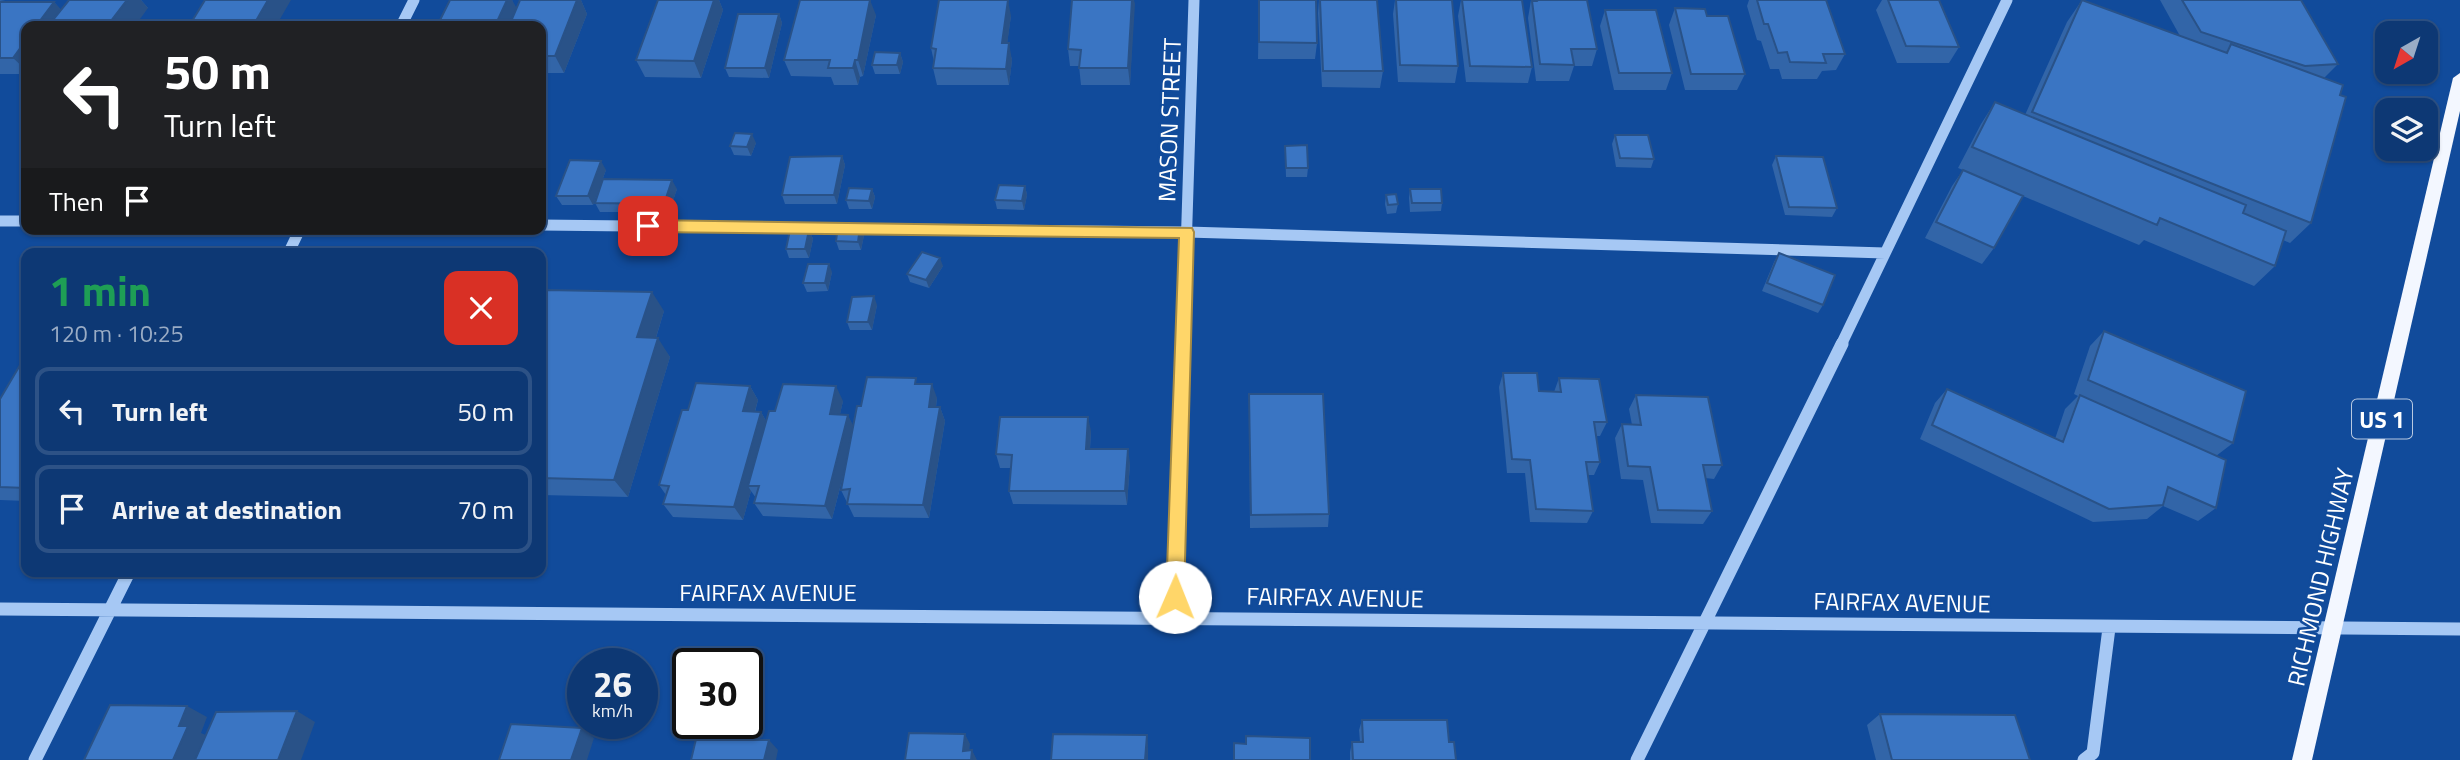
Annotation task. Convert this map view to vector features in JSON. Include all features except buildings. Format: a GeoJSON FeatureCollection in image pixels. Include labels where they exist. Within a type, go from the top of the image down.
{"type":"FeatureCollection","features":[{"type":"Feature","properties":{"kind":"main road","name":"RICHMOND HIGHWAY"},"geometry":{"type":"LineString","coordinates":[[2302,760],[2460,78]]}},
{"type":"Feature","properties":{"kind":"street"},"geometry":{"type":"LineString","coordinates":[[404,21],[414,0]]}},
{"type":"Feature","properties":{"kind":"street","name":"MASON STREET"},"geometry":{"type":"LineString","coordinates":[[1175,618],[1194,0]]}},
{"type":"Feature","properties":{"kind":"street"},"geometry":{"type":"LineString","coordinates":[[1637,760],[1707,623],[2007,0]]}},
{"type":"Feature","properties":{"kind":"street"},"geometry":{"type":"LineString","coordinates":[[0,220],[21,221]]}},
{"type":"Feature","properties":{"kind":"street"},"geometry":{"type":"LineString","coordinates":[[546,225],[1187,232],[1885,253]]}},
{"type":"Feature","properties":{"kind":"street"},"geometry":{"type":"LineString","coordinates":[[35,760],[126,577]]}},
{"type":"Feature","properties":{"kind":"street","name":"FAIRFAX AVENUE"},"geometry":{"type":"LineString","coordinates":[[0,609],[2460,629]]}},
{"type":"Feature","properties":{"kind":"lane"},"geometry":{"type":"LineString","coordinates":[[2084,760],[2093,753],[2109,628]]}},
{"type":"Feature","properties":{"kind":"route"},"geometry":{"type":"LineString","coordinates":[[648,226],[1187,232],[1175,597]]}}]}
